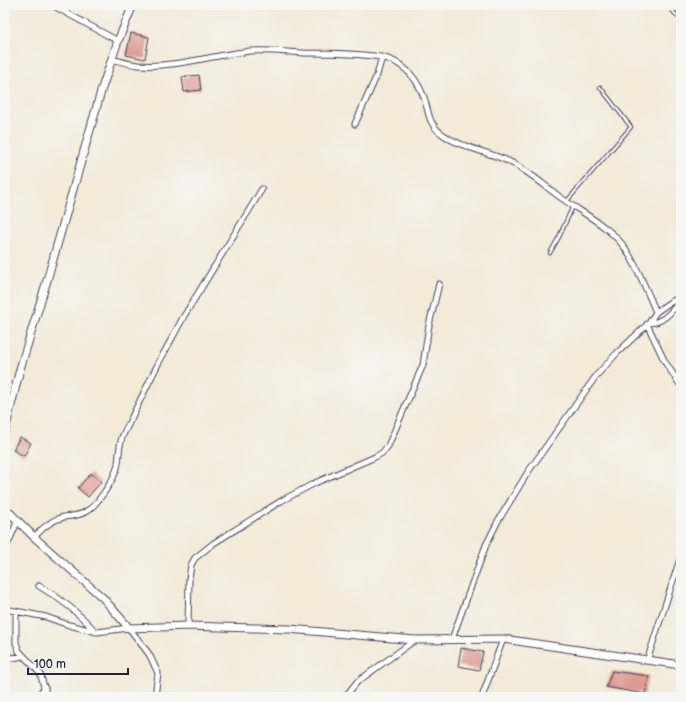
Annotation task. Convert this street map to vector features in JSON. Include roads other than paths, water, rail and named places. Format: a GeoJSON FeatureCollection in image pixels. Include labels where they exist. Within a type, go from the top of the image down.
{"type":"FeatureCollection","features":[{"type":"Feature","properties":{"kind":"street"},"geometry":{"type":"LineString","coordinates":[[52,5],[118,41]]}},
{"type":"Feature","properties":{"kind":"street"},"geometry":{"type":"LineString","coordinates":[[5,430],[20,369],[102,88],[111,59],[133,5]]}},
{"type":"Feature","properties":{"kind":"street"},"geometry":{"type":"LineString","coordinates":[[111,59],[137,65],[154,65],[192,61],[253,51],[355,54],[382,57],[393,61],[405,69],[416,80],[424,96],[428,117],[432,125],[441,134],[455,142],[506,160],[523,168],[566,202],[601,224],[620,242],[627,251],[639,274],[656,312]]}},
{"type":"Feature","properties":{"kind":"street"},"geometry":{"type":"LineString","coordinates":[[355,124],[377,75],[382,57]]}},
{"type":"Feature","properties":{"kind":"street"},"geometry":{"type":"LineString","coordinates":[[34,537],[55,520],[86,512],[96,502],[109,484],[117,469],[119,446],[123,435],[158,364],[184,316],[262,189]]}},
{"type":"Feature","properties":{"kind":"street"},"geometry":{"type":"LineString","coordinates":[[188,626],[189,579],[191,564],[195,558],[214,543],[281,501],[315,483],[375,457],[382,453],[388,446],[423,365],[429,325],[439,284]]}},
{"type":"Feature","properties":{"kind":"street"},"geometry":{"type":"LineString","coordinates":[[452,639],[486,545],[509,502],[528,472],[596,376],[648,323],[656,312],[669,303],[681,298]]}},
{"type":"Feature","properties":{"kind":"street"},"geometry":{"type":"LineString","coordinates":[[648,323],[654,323],[665,317],[675,308],[681,298]]}},
{"type":"Feature","properties":{"kind":"street"},"geometry":{"type":"LineString","coordinates":[[648,323],[665,362],[681,386]]}},
{"type":"Feature","properties":{"kind":"street"},"geometry":{"type":"LineString","coordinates":[[5,508],[34,537],[103,598],[149,654],[158,673],[155,697]]}},
{"type":"Feature","properties":{"kind":"street"},"geometry":{"type":"LineString","coordinates":[[5,548],[18,520]]}},
{"type":"Feature","properties":{"kind":"street"},"geometry":{"type":"LineString","coordinates":[[647,661],[681,556]]}},
{"type":"Feature","properties":{"kind":"street"},"geometry":{"type":"LineString","coordinates":[[39,586],[50,592],[97,632]]}},
{"type":"Feature","properties":{"kind":"street"},"geometry":{"type":"LineString","coordinates":[[5,609],[46,617],[97,632],[128,628],[188,626],[289,629],[415,640],[503,639],[681,665]]}},
{"type":"Feature","properties":{"kind":"street"},"geometry":{"type":"LineString","coordinates":[[16,611],[16,643],[22,656],[40,673],[47,697]]}},
{"type":"Feature","properties":{"kind":"street"},"geometry":{"type":"LineString","coordinates":[[482,697],[503,639]]}},
{"type":"Feature","properties":{"kind":"street"},"geometry":{"type":"LineString","coordinates":[[345,697],[357,682],[415,640]]}},
{"type":"Feature","properties":{"kind":"street"},"geometry":{"type":"LineString","coordinates":[[5,656],[14,658],[22,656]]}},
{"type":"Feature","properties":{"kind":"street"},"geometry":{"type":"LineString","coordinates":[[36,697],[45,688]]}},
{"type":"Feature","properties":{"kind":"lane"},"geometry":{"type":"LineString","coordinates":[[667,5],[681,20]]}},
{"type":"Feature","properties":{"kind":"lane"},"geometry":{"type":"LineString","coordinates":[[566,202],[631,127],[600,87]]}},
{"type":"Feature","properties":{"kind":"lane"},"geometry":{"type":"LineString","coordinates":[[550,253],[573,206]]}}]}
